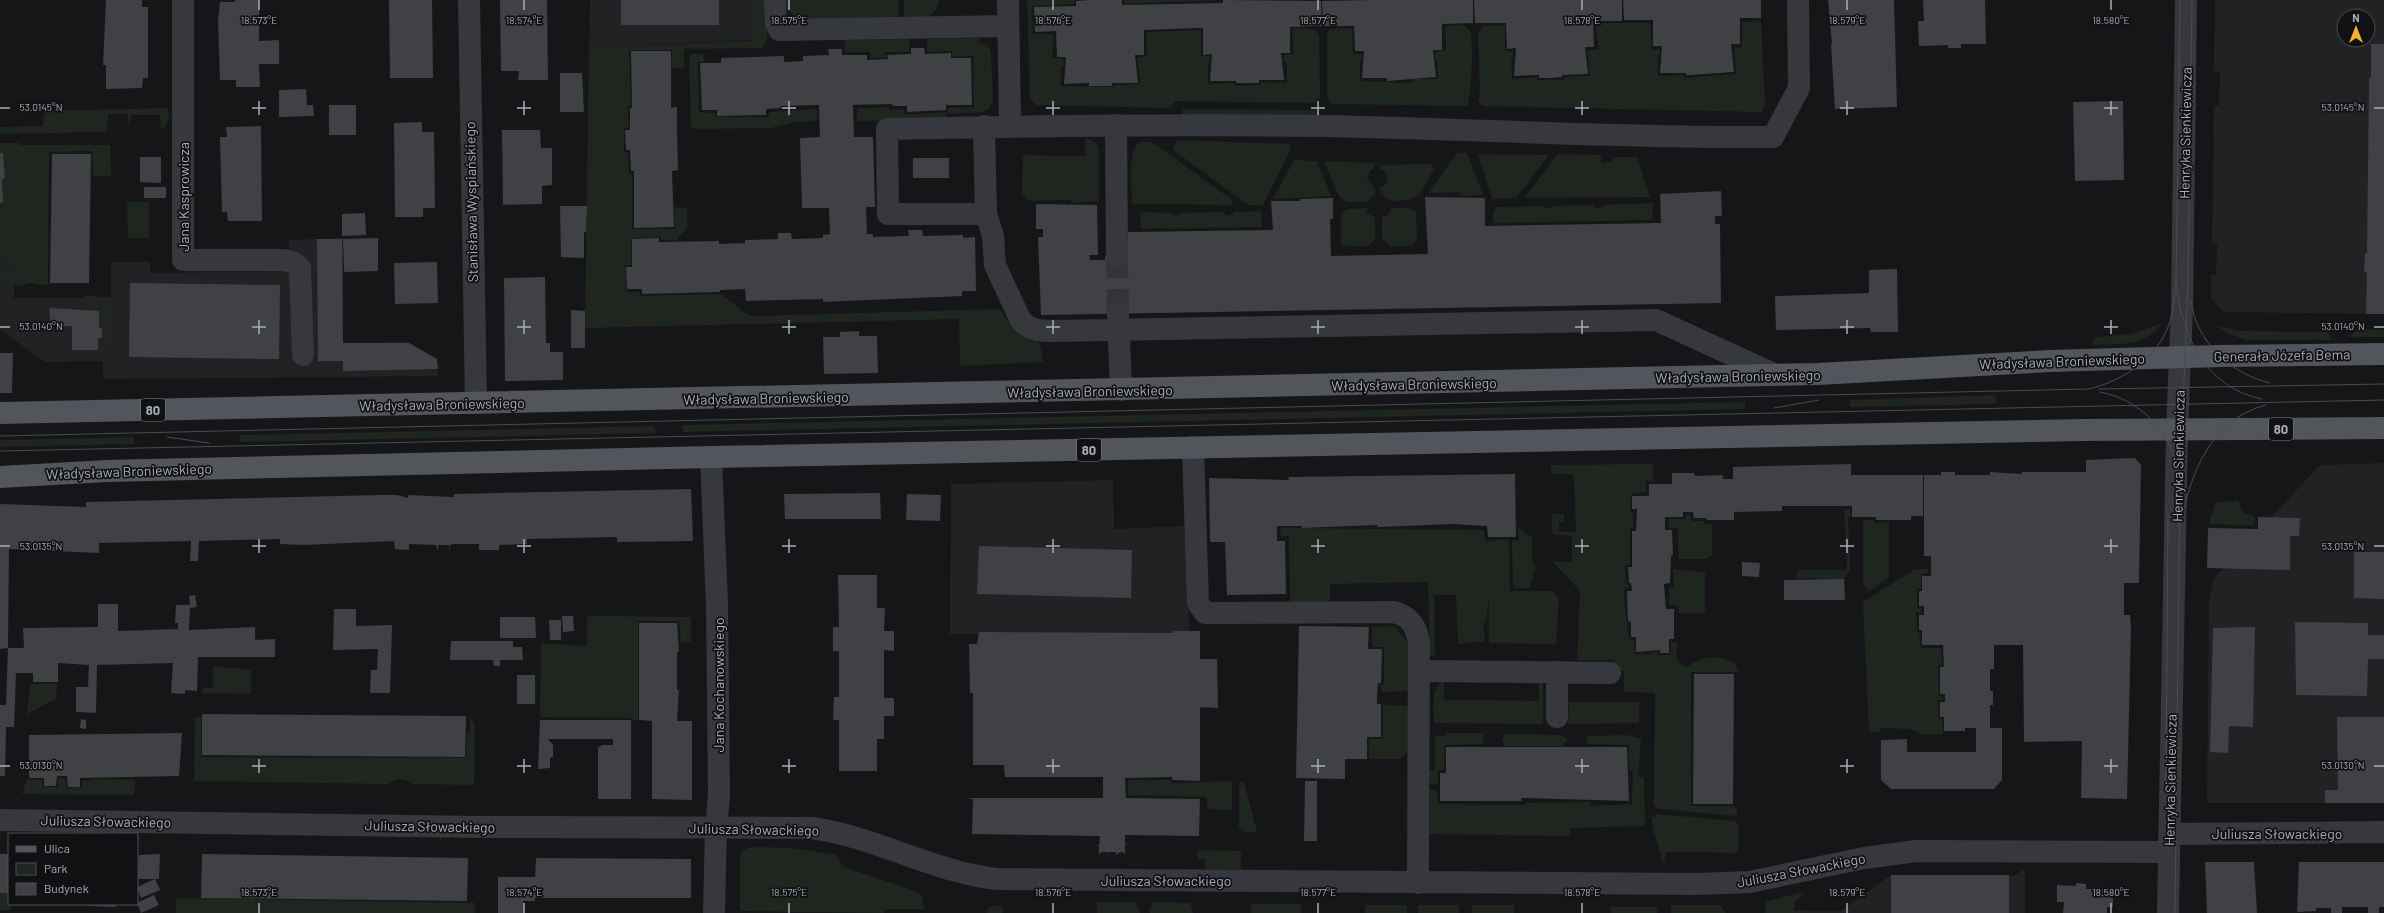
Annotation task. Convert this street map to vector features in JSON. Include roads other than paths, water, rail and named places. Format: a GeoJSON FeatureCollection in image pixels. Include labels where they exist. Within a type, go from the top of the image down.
{"type":"FeatureCollection","features":[{"type":"Feature","properties":{"kind":"main road","name":"Generała Józefa Bema"},"geometry":{"type":"LineString","coordinates":[[2180,358],[2384,354]]}},
{"type":"Feature","properties":{"kind":"main road","name":"Władysława Broniewskiego"},"geometry":{"type":"LineString","coordinates":[[0,413],[1776,375],[2050,361],[2180,358]]}},
{"type":"Feature","properties":{"kind":"main road","name":"80"},"geometry":{"type":"LineString","coordinates":[[2177,430],[2384,428]]}},
{"type":"Feature","properties":{"kind":"main road","name":"Władysława Broniewskiego"},"geometry":{"type":"LineString","coordinates":[[0,477],[92,471],[711,457],[2177,430]]}},
{"type":"Feature","properties":{"kind":"street","name":"Jana Kasprowicza"},"geometry":{"type":"LineString","coordinates":[[183,0],[183,260],[284,260],[297,265],[300,268],[303,355]]}},
{"type":"Feature","properties":{"kind":"street","name":"Stanisława Wyspiańskiego"},"geometry":{"type":"LineString","coordinates":[[469,0],[476,403]]}},
{"type":"Feature","properties":{"kind":"street"},"geometry":{"type":"LineString","coordinates":[[775,0],[776,23],[779,30],[1008,26]]}},
{"type":"Feature","properties":{"kind":"street"},"geometry":{"type":"LineString","coordinates":[[1008,0],[1010,125]]}},
{"type":"Feature","properties":{"kind":"street"},"geometry":{"type":"LineString","coordinates":[[986,214],[888,214],[887,129],[1010,125],[1324,126],[1705,137],[1773,137],[1799,88],[1798,0]]}},
{"type":"Feature","properties":{"kind":"street","name":"Henryka Sienkiewicza"},"geometry":{"type":"LineString","coordinates":[[2168,913],[2186,0]]}},
{"type":"Feature","properties":{"kind":"street"},"geometry":{"type":"LineString","coordinates":[[1116,125],[1117,256]]}},
{"type":"Feature","properties":{"kind":"street"},"geometry":{"type":"LineString","coordinates":[[984,126],[986,214],[993,236],[995,265],[1013,306],[1024,325],[1035,330],[1048,331],[1119,322],[1656,320],[1776,375]]}},
{"type":"Feature","properties":{"kind":"street"},"geometry":{"type":"LineString","coordinates":[[1119,322],[1121,390]]}},
{"type":"Feature","properties":{"kind":"street"},"geometry":{"type":"LineString","coordinates":[[1193,447],[1198,603],[1205,613],[1394,612],[1410,620],[1417,629],[1420,671],[1418,883]]}},
{"type":"Feature","properties":{"kind":"street","name":"Jana Kochanowskiego"},"geometry":{"type":"LineString","coordinates":[[711,457],[717,606],[719,794],[716,828],[714,913]]}},
{"type":"Feature","properties":{"kind":"street"},"geometry":{"type":"LineString","coordinates":[[1420,671],[1610,673]]}},
{"type":"Feature","properties":{"kind":"street"},"geometry":{"type":"LineString","coordinates":[[1556,672],[1557,717]]}},
{"type":"Feature","properties":{"kind":"street","name":"Juliusza Słowackiego"},"geometry":{"type":"LineString","coordinates":[[0,820],[478,827],[812,828],[837,831],[939,868],[997,879],[1649,885],[1732,884],[1750,882],[1876,856],[1917,851],[2169,843],[2384,832]]}},
{"type":"Feature","properties":{"kind":"tunnel"},"geometry":{"type":"LineString","coordinates":[[1117,256],[1118,313]]}},
{"type":"Feature","properties":{"kind":"tram line"},"geometry":{"type":"LineString","coordinates":[[2180,0],[2176,282],[2179,302],[2190,339],[2211,371],[2225,383],[2242,393],[2262,399]]}},
{"type":"Feature","properties":{"kind":"tram line"},"geometry":{"type":"LineString","coordinates":[[2175,913],[2180,482],[2188,281],[2192,0]]}},
{"type":"Feature","properties":{"kind":"tram line"},"geometry":{"type":"LineString","coordinates":[[0,436],[2089,389],[2113,381],[2125,375],[2146,359],[2155,349],[2162,339],[2170,322],[2173,311],[2176,282]]}},
{"type":"Feature","properties":{"kind":"tram line"},"geometry":{"type":"LineString","coordinates":[[2191,301],[2194,316],[2200,330],[2208,343],[2218,354],[2229,364],[2242,372],[2256,379],[2270,383]]}},
{"type":"Feature","properties":{"kind":"tram line"},"geometry":{"type":"LineString","coordinates":[[2099,389],[2384,384]]}},
{"type":"Feature","properties":{"kind":"tram line"},"geometry":{"type":"LineString","coordinates":[[2100,392],[2127,401],[2150,418],[2168,441],[2178,468]]}},
{"type":"Feature","properties":{"kind":"tram line"},"geometry":{"type":"LineString","coordinates":[[1774,408],[1819,400]]}},
{"type":"Feature","properties":{"kind":"tram line"},"geometry":{"type":"LineString","coordinates":[[0,451],[2384,400]]}},
{"type":"Feature","properties":{"kind":"tram line"},"geometry":{"type":"LineString","coordinates":[[2184,509],[2188,492],[2201,459],[2221,431],[2234,420],[2249,411],[2266,405]]}},
{"type":"Feature","properties":{"kind":"tram line"},"geometry":{"type":"LineString","coordinates":[[167,437],[209,443]]}},
{"type":"Feature","properties":{"kind":"tram line"},"geometry":{"type":"LineString","coordinates":[[2166,785],[2168,514]]}}]}
